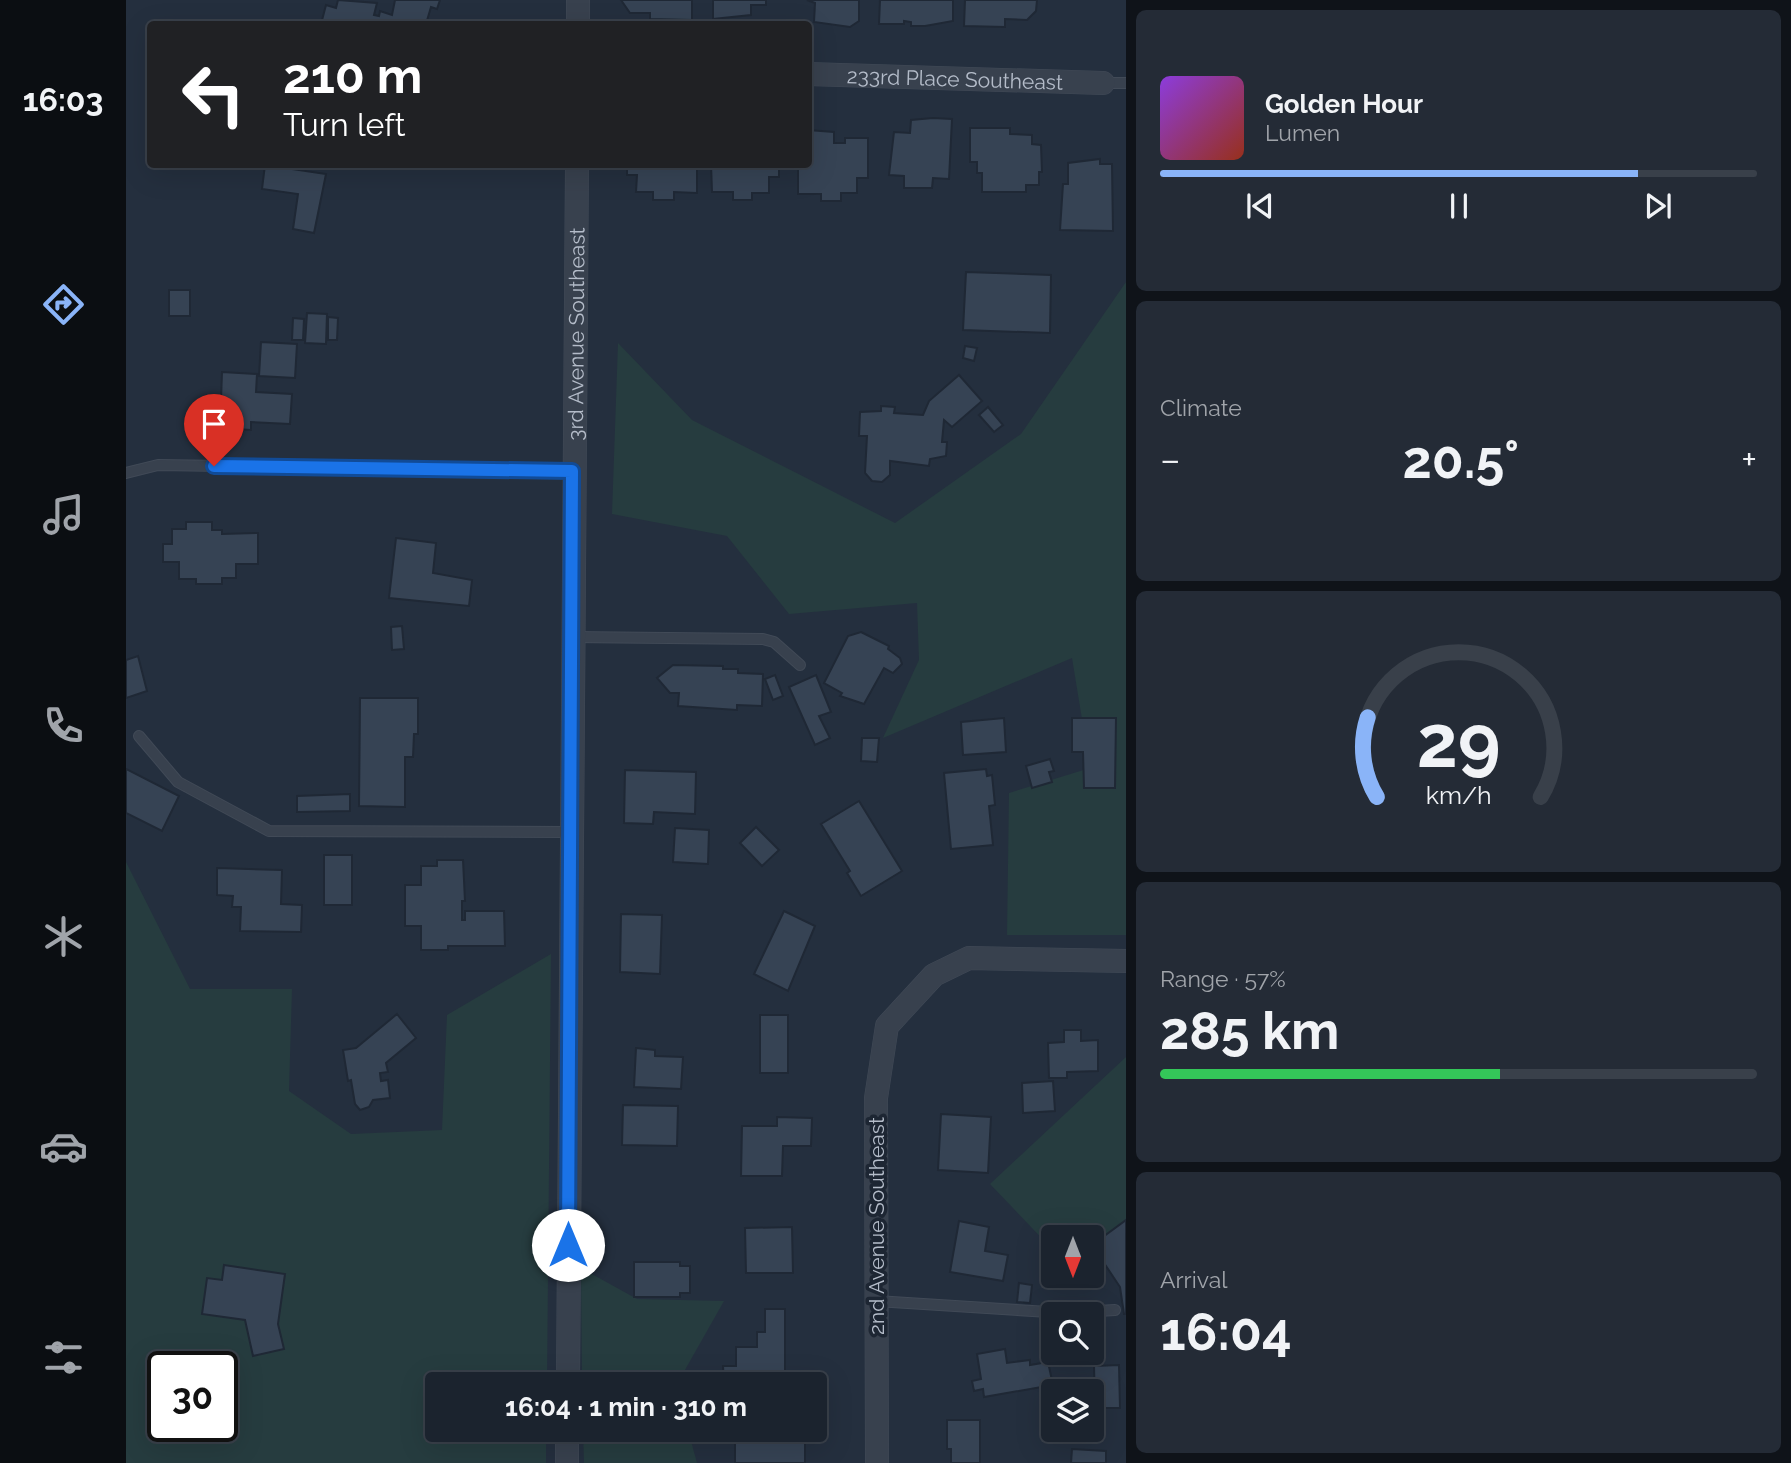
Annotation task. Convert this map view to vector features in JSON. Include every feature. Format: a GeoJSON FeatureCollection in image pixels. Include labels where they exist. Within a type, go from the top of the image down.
{"type":"FeatureCollection","features":[{"type":"Feature","properties":{"kind":"street"},"geometry":{"type":"LineString","coordinates":[[578,0],[578,21]]}},
{"type":"Feature","properties":{"kind":"street","name":"233rd Place Southeast"},"geometry":{"type":"LineString","coordinates":[[812,74],[1103,83]]}},
{"type":"Feature","properties":{"kind":"street","name":"3rd Avenue Southeast"},"geometry":{"type":"LineString","coordinates":[[568,1372],[572,471],[577,168]]}},
{"type":"Feature","properties":{"kind":"street","name":"2nd Avenue Southeast"},"geometry":{"type":"LineString","coordinates":[[877,1463],[876,1098],[887,1026],[934,975],[969,958],[1126,961]]}},
{"type":"Feature","properties":{"kind":"street"},"geometry":{"type":"LineString","coordinates":[[567,1442],[567,1463]]}},
{"type":"Feature","properties":{"kind":"lane"},"geometry":{"type":"LineString","coordinates":[[1103,83],[1126,83]]}},
{"type":"Feature","properties":{"kind":"lane"},"geometry":{"type":"LineString","coordinates":[[126,473],[158,465],[572,471]]}},
{"type":"Feature","properties":{"kind":"lane"},"geometry":{"type":"LineString","coordinates":[[571,637],[763,639],[774,642],[800,665]]}},
{"type":"Feature","properties":{"kind":"lane"},"geometry":{"type":"LineString","coordinates":[[139,736],[178,782],[269,831],[280,834],[570,832]]}},
{"type":"Feature","properties":{"kind":"lane"},"geometry":{"type":"LineString","coordinates":[[876,1301],[1065,1313],[1115,1310]]}},
{"type":"Feature","properties":{"kind":"green space"},"geometry":{"type":"Polygon","coordinates":[[[1126,282],[1126,935],[1007,935],[1009,793],[1090,768],[1072,658],[883,738],[919,660],[917,603],[789,614],[727,536],[612,514],[618,343],[692,420],[895,523],[1021,434],[1126,282]]]}},
{"type":"Feature","properties":{"kind":"green space"},"geometry":{"type":"Polygon","coordinates":[[[126,862],[190,989],[292,989],[289,1091],[351,1134],[442,1130],[447,1015],[551,954],[547,1372],[425,1372],[425,1442],[546,1442],[546,1463],[126,1463],[126,862]]]}},
{"type":"Feature","properties":{"kind":"green space"},"geometry":{"type":"Polygon","coordinates":[[[1126,1057],[1126,1228],[1104,1239],[1104,1225],[1041,1225],[1041,1237],[990,1184],[1126,1057]]]}},
{"type":"Feature","properties":{"kind":"green space"},"geometry":{"type":"Polygon","coordinates":[[[581,1268],[637,1299],[724,1301],[684,1372],[582,1372],[581,1268]]]}},
{"type":"Feature","properties":{"kind":"green space"},"geometry":{"type":"Polygon","coordinates":[[[583,1442],[691,1442],[697,1463],[584,1463],[583,1442]]]}},
{"type":"Feature","properties":{"kind":"building"},"geometry":{"type":"Polygon","coordinates":[[[338,0],[377,3],[374,15],[379,16],[380,11],[392,15],[395,0],[440,0],[437,9],[431,7],[427,21],[322,21],[326,5],[336,8],[338,0]]]}},
{"type":"Feature","properties":{"kind":"building"},"geometry":{"type":"Polygon","coordinates":[[[621,0],[692,0],[692,20],[650,19],[650,13],[630,13],[621,0]]]}},
{"type":"Feature","properties":{"kind":"building"},"geometry":{"type":"Polygon","coordinates":[[[713,0],[766,0],[766,5],[751,5],[751,15],[713,19],[713,0]]]}},
{"type":"Feature","properties":{"kind":"building"},"geometry":{"type":"Polygon","coordinates":[[[807,0],[859,0],[859,21],[850,27],[814,22],[815,3],[807,0]]]}},
{"type":"Feature","properties":{"kind":"building"},"geometry":{"type":"Polygon","coordinates":[[[880,0],[953,0],[953,21],[925,26],[911,26],[911,22],[904,21],[904,24],[879,24],[880,0]]]}},
{"type":"Feature","properties":{"kind":"building"},"geometry":{"type":"Polygon","coordinates":[[[965,0],[1037,0],[1036,11],[1027,20],[1005,19],[1005,27],[964,26],[965,0]]]}},
{"type":"Feature","properties":{"kind":"building"},"geometry":{"type":"Polygon","coordinates":[[[952,119],[949,179],[933,178],[932,188],[904,188],[904,176],[889,175],[894,132],[910,133],[911,120],[952,119]]]}},
{"type":"Feature","properties":{"kind":"building"},"geometry":{"type":"Polygon","coordinates":[[[970,128],[1010,128],[1010,134],[1032,135],[1032,144],[1041,145],[1042,172],[1039,172],[1039,185],[1026,185],[1026,192],[982,192],[982,173],[977,173],[977,162],[970,162],[970,128]]]}},
{"type":"Feature","properties":{"kind":"building"},"geometry":{"type":"Polygon","coordinates":[[[812,130],[834,132],[834,143],[845,143],[845,138],[868,138],[868,178],[857,178],[857,193],[841,193],[841,201],[821,201],[821,194],[798,194],[798,168],[812,168],[812,130]]]}},
{"type":"Feature","properties":{"kind":"building"},"geometry":{"type":"Polygon","coordinates":[[[1100,159],[1100,164],[1112,164],[1113,231],[1060,230],[1063,184],[1068,184],[1068,163],[1100,159]]]}},
{"type":"Feature","properties":{"kind":"building"},"geometry":{"type":"Polygon","coordinates":[[[265,168],[326,174],[314,233],[293,229],[298,194],[262,189],[265,168]]]}},
{"type":"Feature","properties":{"kind":"building"},"geometry":{"type":"Polygon","coordinates":[[[627,168],[697,168],[697,193],[674,192],[674,200],[653,200],[653,192],[636,192],[637,175],[627,175],[627,168]]]}},
{"type":"Feature","properties":{"kind":"building"},"geometry":{"type":"Polygon","coordinates":[[[711,168],[779,168],[779,177],[769,177],[769,193],[752,193],[752,200],[733,200],[733,192],[712,192],[711,168]]]}},
{"type":"Feature","properties":{"kind":"building"},"geometry":{"type":"Polygon","coordinates":[[[966,272],[1051,275],[1050,333],[963,330],[966,272]]]}},
{"type":"Feature","properties":{"kind":"building"},"geometry":{"type":"Polygon","coordinates":[[[169,290],[190,290],[190,316],[169,316],[169,290]]]}},
{"type":"Feature","properties":{"kind":"building"},"geometry":{"type":"Polygon","coordinates":[[[307,313],[327,314],[326,344],[305,343],[307,313]]]}},
{"type":"Feature","properties":{"kind":"building"},"geometry":{"type":"Polygon","coordinates":[[[328,317],[338,318],[337,340],[328,340],[328,317]]]}},
{"type":"Feature","properties":{"kind":"building"},"geometry":{"type":"Polygon","coordinates":[[[293,318],[304,319],[303,340],[292,340],[293,318]]]}},
{"type":"Feature","properties":{"kind":"building"},"geometry":{"type":"Polygon","coordinates":[[[261,342],[297,344],[295,378],[259,376],[261,342]]]}},
{"type":"Feature","properties":{"kind":"building"},"geometry":{"type":"Polygon","coordinates":[[[965,346],[977,348],[974,361],[963,358],[965,346]]]}},
{"type":"Feature","properties":{"kind":"building"},"geometry":{"type":"Polygon","coordinates":[[[222,372],[257,374],[256,392],[292,394],[290,424],[251,422],[251,430],[220,428],[222,372]]]}},
{"type":"Feature","properties":{"kind":"building"},"geometry":{"type":"Polygon","coordinates":[[[959,375],[982,401],[952,427],[944,420],[942,442],[947,442],[946,456],[930,459],[929,466],[890,461],[890,475],[882,482],[872,481],[865,473],[867,436],[859,436],[860,412],[881,411],[881,406],[895,407],[894,413],[923,415],[929,401],[959,375]]]}},
{"type":"Feature","properties":{"kind":"building"},"geometry":{"type":"Polygon","coordinates":[[[988,407],[1003,425],[994,432],[979,415],[988,407]]]}},
{"type":"Feature","properties":{"kind":"building"},"geometry":{"type":"Polygon","coordinates":[[[186,522],[212,522],[212,530],[222,530],[222,534],[258,533],[258,564],[236,564],[236,578],[222,578],[222,584],[196,584],[196,579],[179,579],[179,562],[163,562],[163,544],[172,544],[172,529],[186,529],[186,522]]]}},
{"type":"Feature","properties":{"kind":"building"},"geometry":{"type":"Polygon","coordinates":[[[396,538],[436,543],[433,573],[472,580],[469,606],[389,598],[396,538]]]}},
{"type":"Feature","properties":{"kind":"building"},"geometry":{"type":"Polygon","coordinates":[[[402,626],[404,649],[392,650],[391,627],[402,626]]]}},
{"type":"Feature","properties":{"kind":"building"},"geometry":{"type":"Polygon","coordinates":[[[861,632],[889,646],[888,649],[900,658],[902,664],[893,673],[884,668],[864,704],[840,696],[842,693],[824,683],[848,636],[861,632]]]}},
{"type":"Feature","properties":{"kind":"building"},"geometry":{"type":"Polygon","coordinates":[[[138,656],[147,691],[126,698],[126,660],[138,656]]]}},
{"type":"Feature","properties":{"kind":"building"},"geometry":{"type":"Polygon","coordinates":[[[673,665],[723,666],[723,669],[738,669],[738,673],[763,674],[762,706],[737,705],[737,710],[678,706],[679,693],[670,693],[657,678],[673,665]]]}},
{"type":"Feature","properties":{"kind":"building"},"geometry":{"type":"Polygon","coordinates":[[[775,675],[783,696],[773,700],[765,679],[775,675]]]}},
{"type":"Feature","properties":{"kind":"building"},"geometry":{"type":"Polygon","coordinates":[[[816,675],[831,712],[819,716],[830,738],[815,745],[789,687],[816,675]]]}},
{"type":"Feature","properties":{"kind":"building"},"geometry":{"type":"Polygon","coordinates":[[[360,698],[418,698],[418,734],[414,734],[413,757],[405,757],[405,807],[359,806],[360,698]]]}},
{"type":"Feature","properties":{"kind":"building"},"geometry":{"type":"Polygon","coordinates":[[[1004,718],[1006,752],[963,755],[961,722],[1004,718]]]}},
{"type":"Feature","properties":{"kind":"building"},"geometry":{"type":"Polygon","coordinates":[[[1072,718],[1116,718],[1115,788],[1084,788],[1083,752],[1072,752],[1072,718]]]}},
{"type":"Feature","properties":{"kind":"building"},"geometry":{"type":"Polygon","coordinates":[[[862,738],[879,738],[877,762],[861,761],[862,738]]]}},
{"type":"Feature","properties":{"kind":"building"},"geometry":{"type":"Polygon","coordinates":[[[1050,759],[1054,771],[1049,772],[1052,782],[1032,788],[1026,766],[1050,759]]]}},
{"type":"Feature","properties":{"kind":"building"},"geometry":{"type":"Polygon","coordinates":[[[126,769],[179,796],[162,831],[126,813],[126,769]]]}},
{"type":"Feature","properties":{"kind":"building"},"geometry":{"type":"Polygon","coordinates":[[[986,769],[987,776],[992,775],[995,805],[989,806],[993,845],[951,849],[944,773],[986,769]]]}},
{"type":"Feature","properties":{"kind":"building"},"geometry":{"type":"Polygon","coordinates":[[[625,770],[696,772],[695,814],[654,812],[653,824],[624,823],[625,770]]]}},
{"type":"Feature","properties":{"kind":"building"},"geometry":{"type":"Polygon","coordinates":[[[350,794],[350,811],[297,812],[297,796],[350,794]]]}},
{"type":"Feature","properties":{"kind":"building"},"geometry":{"type":"Polygon","coordinates":[[[859,801],[902,871],[861,896],[847,873],[850,871],[821,824],[859,801]]]}},
{"type":"Feature","properties":{"kind":"building"},"geometry":{"type":"Polygon","coordinates":[[[756,827],[779,850],[762,866],[740,843],[756,827]]]}},
{"type":"Feature","properties":{"kind":"building"},"geometry":{"type":"Polygon","coordinates":[[[675,828],[709,830],[708,864],[673,862],[675,828]]]}},
{"type":"Feature","properties":{"kind":"building"},"geometry":{"type":"Polygon","coordinates":[[[324,855],[352,855],[352,905],[324,905],[324,855]]]}},
{"type":"Feature","properties":{"kind":"building"},"geometry":{"type":"Polygon","coordinates":[[[437,860],[463,860],[465,901],[462,901],[462,920],[465,920],[465,911],[504,911],[505,946],[448,946],[448,950],[421,950],[421,926],[405,926],[405,885],[421,885],[421,866],[437,866],[437,860]]]}},
{"type":"Feature","properties":{"kind":"building"},"geometry":{"type":"Polygon","coordinates":[[[217,868],[282,870],[281,904],[302,905],[301,932],[240,931],[241,907],[232,907],[233,896],[217,895],[217,868]]]}},
{"type":"Feature","properties":{"kind":"building"},"geometry":{"type":"Polygon","coordinates":[[[784,911],[815,926],[788,991],[754,974],[784,911]]]}},
{"type":"Feature","properties":{"kind":"building"},"geometry":{"type":"Polygon","coordinates":[[[621,914],[662,915],[660,974],[620,972],[621,914]]]}},
{"type":"Feature","properties":{"kind":"building"},"geometry":{"type":"Polygon","coordinates":[[[397,1014],[416,1038],[386,1063],[388,1072],[380,1073],[381,1081],[388,1080],[390,1098],[373,1100],[369,1107],[360,1110],[355,1104],[351,1080],[348,1081],[343,1050],[356,1048],[397,1014]]]}},
{"type":"Feature","properties":{"kind":"building"},"geometry":{"type":"Polygon","coordinates":[[[760,1015],[788,1015],[788,1073],[760,1073],[760,1015]]]}},
{"type":"Feature","properties":{"kind":"building"},"geometry":{"type":"Polygon","coordinates":[[[1064,1030],[1081,1030],[1081,1041],[1098,1040],[1098,1071],[1067,1072],[1067,1078],[1049,1078],[1048,1043],[1064,1042],[1064,1030]]]}},
{"type":"Feature","properties":{"kind":"building"},"geometry":{"type":"Polygon","coordinates":[[[636,1048],[655,1050],[655,1056],[683,1057],[681,1089],[634,1087],[636,1048]]]}},
{"type":"Feature","properties":{"kind":"building"},"geometry":{"type":"Polygon","coordinates":[[[1053,1081],[1055,1111],[1023,1113],[1022,1083],[1053,1081]]]}},
{"type":"Feature","properties":{"kind":"building"},"geometry":{"type":"Polygon","coordinates":[[[623,1105],[678,1106],[677,1146],[622,1145],[623,1105]]]}},
{"type":"Feature","properties":{"kind":"building"},"geometry":{"type":"Polygon","coordinates":[[[941,1114],[991,1117],[988,1173],[938,1170],[941,1114]]]}},
{"type":"Feature","properties":{"kind":"building"},"geometry":{"type":"Polygon","coordinates":[[[777,1117],[812,1118],[811,1146],[783,1146],[782,1176],[741,1176],[742,1126],[777,1126],[777,1117]]]}},
{"type":"Feature","properties":{"kind":"building"},"geometry":{"type":"Polygon","coordinates":[[[1126,1220],[1126,1314],[1120,1287],[1104,1263],[1104,1236],[1126,1220]]]}},
{"type":"Feature","properties":{"kind":"building"},"geometry":{"type":"Polygon","coordinates":[[[959,1221],[989,1227],[985,1251],[1008,1255],[1003,1281],[950,1272],[959,1221]]]}},
{"type":"Feature","properties":{"kind":"building"},"geometry":{"type":"Polygon","coordinates":[[[792,1227],[793,1273],[746,1273],[745,1228],[792,1227]]]}},
{"type":"Feature","properties":{"kind":"building"},"geometry":{"type":"Polygon","coordinates":[[[634,1262],[680,1262],[680,1266],[690,1266],[690,1293],[680,1293],[680,1297],[634,1297],[634,1262]]]}},
{"type":"Feature","properties":{"kind":"building"},"geometry":{"type":"Polygon","coordinates":[[[224,1265],[285,1274],[278,1324],[284,1349],[253,1356],[245,1320],[202,1314],[207,1278],[222,1280],[224,1265]]]}},
{"type":"Feature","properties":{"kind":"building"},"geometry":{"type":"Polygon","coordinates":[[[1019,1283],[1032,1285],[1030,1303],[1017,1302],[1019,1283]]]}},
{"type":"Feature","properties":{"kind":"building"},"geometry":{"type":"Polygon","coordinates":[[[765,1309],[785,1309],[785,1372],[723,1372],[723,1366],[736,1366],[736,1347],[757,1347],[757,1332],[765,1332],[765,1309]]]}},
{"type":"Feature","properties":{"kind":"building"},"geometry":{"type":"Polygon","coordinates":[[[1005,1349],[1007,1363],[1030,1360],[1030,1365],[1049,1365],[1052,1379],[1041,1379],[1041,1387],[984,1397],[983,1389],[974,1391],[972,1381],[981,1379],[977,1354],[1005,1349]]]}},
{"type":"Feature","properties":{"kind":"building"},"geometry":{"type":"Polygon","coordinates":[[[1119,1365],[1120,1408],[1104,1408],[1104,1379],[1094,1379],[1094,1366],[1119,1365]]]}},
{"type":"Feature","properties":{"kind":"building"},"geometry":{"type":"Polygon","coordinates":[[[947,1420],[980,1420],[980,1463],[951,1463],[951,1449],[947,1449],[947,1420]]]}},
{"type":"Feature","properties":{"kind":"building"},"geometry":{"type":"Polygon","coordinates":[[[735,1442],[805,1442],[805,1463],[735,1463],[735,1442]]]}},
{"type":"Feature","properties":{"kind":"building"},"geometry":{"type":"Polygon","coordinates":[[[1072,1449],[1106,1451],[1106,1463],[1071,1463],[1072,1449]]]}},
{"type":"Feature","properties":{"kind":"route"},"geometry":{"type":"LineString","coordinates":[[214,466],[572,471],[568,1245]]}}]}
